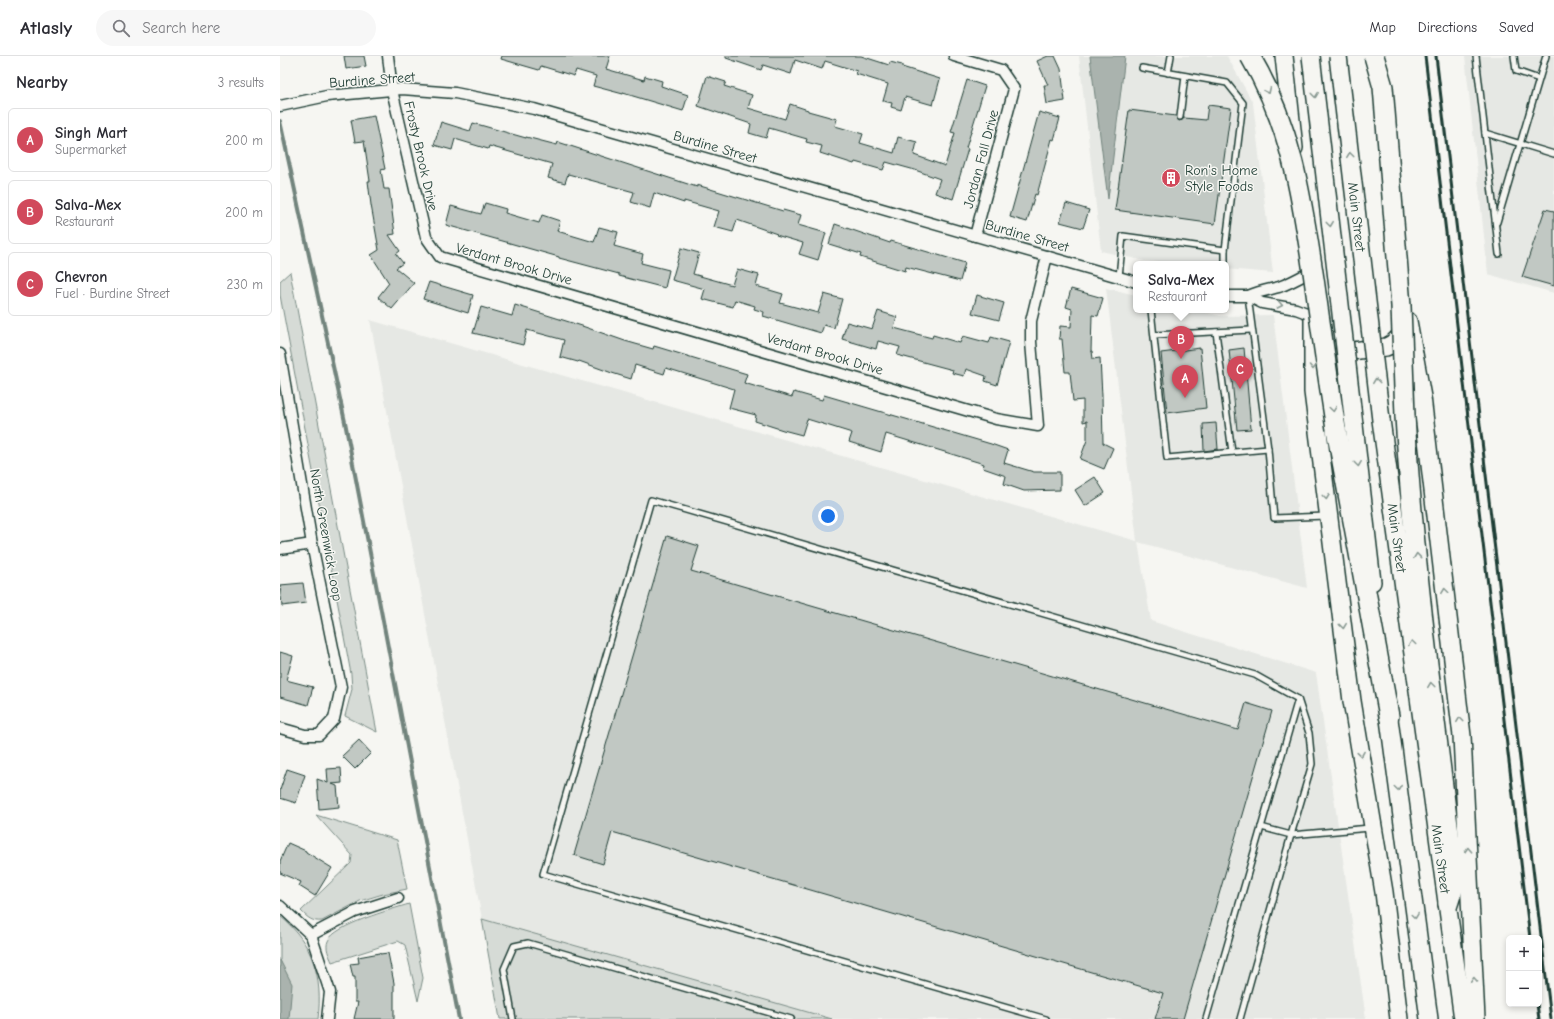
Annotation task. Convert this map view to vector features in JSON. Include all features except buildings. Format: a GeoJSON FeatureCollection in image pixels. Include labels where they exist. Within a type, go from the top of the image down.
{"type":"FeatureCollection","features":[{"type":"Feature","properties":{"kind":"highway"},"geometry":{"type":"LineString","coordinates":[[1250,56],[1258,69],[1281,120],[1295,166],[1345,427],[1388,716],[1429,1019]]}},
{"type":"Feature","properties":{"kind":"highway"},"geometry":{"type":"LineString","coordinates":[[1284,56],[1313,318],[1313,392],[1352,701],[1384,892],[1399,1019]]}},
{"type":"Feature","properties":{"kind":"highway","name":"Main Street"},"geometry":{"type":"LineString","coordinates":[[1311,56],[1345,427]]}},
{"type":"Feature","properties":{"kind":"highway","name":"Main Street"},"geometry":{"type":"LineString","coordinates":[[1338,56],[1381,420],[1464,1019]]}},
{"type":"Feature","properties":{"kind":"highway"},"geometry":{"type":"LineString","coordinates":[[1374,56],[1401,285],[1422,397],[1462,736],[1476,1019]]}},
{"type":"Feature","properties":{"kind":"highway"},"geometry":{"type":"LineString","coordinates":[[1374,56],[1384,87],[1401,306],[1409,487],[1427,655],[1455,882],[1448,904]]}},
{"type":"Feature","properties":{"kind":"highway"},"geometry":{"type":"LineString","coordinates":[[1313,318],[1319,340],[1328,349],[1340,352],[1386,347],[1400,338],[1405,327],[1406,312]]}},
{"type":"Feature","properties":{"kind":"street","name":"Frosty Brook Drive"},"geometry":{"type":"LineString","coordinates":[[388,56],[392,90],[426,237],[440,257]]}},
{"type":"Feature","properties":{"kind":"street","name":"Jordan Fall Drive"},"geometry":{"type":"LineString","coordinates":[[954,56],[1001,70],[1014,89],[975,236]]}},
{"type":"Feature","properties":{"kind":"street","name":"Burdine Street"},"geometry":{"type":"LineString","coordinates":[[280,106],[327,96],[402,89],[455,93],[534,109],[1133,281]]}},
{"type":"Feature","properties":{"kind":"street","name":"Verdant Brook Drive"},"geometry":{"type":"LineString","coordinates":[[440,257],[996,419],[1038,426],[1031,342],[1031,321],[1047,256]]}},
{"type":"Feature","properties":{"kind":"street"},"geometry":{"type":"LineString","coordinates":[[1229,296],[1248,296],[1261,290],[1278,287],[1294,281],[1308,273]]}},
{"type":"Feature","properties":{"kind":"street"},"geometry":{"type":"LineString","coordinates":[[1248,296],[1262,303],[1291,308],[1313,318]]}},
{"type":"Feature","properties":{"kind":"street","name":"North Greenwick Loop"},"geometry":{"type":"LineString","coordinates":[[280,354],[312,544],[341,687],[334,719],[319,735],[305,735],[280,728]]}},
{"type":"Feature","properties":{"kind":"street"},"geometry":{"type":"LineString","coordinates":[[280,549],[312,544]]}},
{"type":"Feature","properties":{"kind":"street"},"geometry":{"type":"LineString","coordinates":[[311,935],[355,912],[398,898]]}},
{"type":"Feature","properties":{"kind":"street"},"geometry":{"type":"LineString","coordinates":[[280,906],[311,935],[330,992],[327,1019]]}},
{"type":"Feature","properties":{"kind":"lane"},"geometry":{"type":"LineString","coordinates":[[1168,73],[1171,56]]}},
{"type":"Feature","properties":{"kind":"lane"},"geometry":{"type":"LineString","coordinates":[[1476,56],[1499,254]]}},
{"type":"Feature","properties":{"kind":"lane"},"geometry":{"type":"LineString","coordinates":[[1514,56],[1516,72],[1539,79]]}},
{"type":"Feature","properties":{"kind":"lane"},"geometry":{"type":"LineString","coordinates":[[1496,226],[1519,143],[1546,56]]}},
{"type":"Feature","properties":{"kind":"lane"},"geometry":{"type":"LineString","coordinates":[[1142,68],[1227,83],[1243,103],[1225,250],[1225,261]]}},
{"type":"Feature","properties":{"kind":"lane"},"geometry":{"type":"LineString","coordinates":[[1180,117],[1185,76]]}},
{"type":"Feature","properties":{"kind":"lane"},"geometry":{"type":"LineString","coordinates":[[1485,133],[1554,154]]}},
{"type":"Feature","properties":{"kind":"lane"},"geometry":{"type":"LineString","coordinates":[[1119,277],[1123,236],[1225,250]]}},
{"type":"Feature","properties":{"kind":"lane"},"geometry":{"type":"LineString","coordinates":[[1248,296],[1251,330],[1268,449],[1274,518],[1329,516]]}},
{"type":"Feature","properties":{"kind":"lane"},"geometry":{"type":"LineString","coordinates":[[1150,313],[1167,458],[1268,449]]}},
{"type":"Feature","properties":{"kind":"lane"},"geometry":{"type":"LineString","coordinates":[[1154,335],[1251,330]]}},
{"type":"Feature","properties":{"kind":"lane"},"geometry":{"type":"LineString","coordinates":[[1216,332],[1232,452]]}},
{"type":"Feature","properties":{"kind":"lane"},"geometry":{"type":"LineString","coordinates":[[1046,1019],[543,874],[651,500],[1256,674],[1298,699],[1309,733],[1312,764],[1240,1019]]}},
{"type":"Feature","properties":{"kind":"lane"},"geometry":{"type":"LineString","coordinates":[[1206,1019],[1298,699]]}},
{"type":"Feature","properties":{"kind":"lane"},"geometry":{"type":"LineString","coordinates":[[1261,827],[1291,835],[1373,828]]}},
{"type":"Feature","properties":{"kind":"lane"},"geometry":{"type":"LineString","coordinates":[[513,1019],[504,969],[514,946],[528,942],[791,1019]]}},
{"type":"Feature","properties":{"kind":"shaded area"},"geometry":{"type":"Polygon","coordinates":[[[1079,56],[1227,56],[1253,103],[1273,273],[1229,269],[1229,261],[1145,261],[1101,251],[1079,56]]]}},
{"type":"Feature","properties":{"kind":"shaded area"},"geometry":{"type":"Polygon","coordinates":[[[1090,56],[1125,56],[1108,199],[1090,56]]]}},
{"type":"Feature","properties":{"kind":"shaded area"},"geometry":{"type":"Polygon","coordinates":[[[1465,56],[1554,56],[1554,293],[1488,274],[1465,56]]]}},
{"type":"Feature","properties":{"kind":"shaded area"},"geometry":{"type":"Polygon","coordinates":[[[290,272],[377,732],[345,716],[352,689],[351,674],[280,295],[280,281],[290,272]]]}},
{"type":"Feature","properties":{"kind":"shaded area"},"geometry":{"type":"Polygon","coordinates":[[[1106,288],[1133,294],[1133,313],[1208,313],[1220,316],[1273,315],[1307,588],[1138,542],[1151,621],[1316,673],[1366,1019],[832,1019],[482,919],[370,320],[1137,541],[1106,288]]]}},
{"type":"Feature","properties":{"kind":"shaded area"},"geometry":{"type":"Polygon","coordinates":[[[316,815],[397,840],[407,889],[360,901],[322,921],[315,921],[308,918],[301,911],[351,863],[352,855],[316,815]]]}},
{"type":"Feature","properties":{"kind":"shaded area"},"geometry":{"type":"Polygon","coordinates":[[[409,904],[423,978],[418,1001],[405,945],[398,941],[332,962],[327,949],[328,941],[341,929],[365,918],[409,904]]]}},
{"type":"Feature","properties":{"kind":"shaded area"},"geometry":{"type":"Polygon","coordinates":[[[280,916],[301,938],[308,949],[313,962],[319,989],[318,1019],[280,1019],[280,916]]]}},
{"type":"Feature","properties":{"kind":"shaded area"},"geometry":{"type":"Polygon","coordinates":[[[482,919],[832,1019],[500,1019],[482,919]]]}},
{"type":"Feature","properties":{"kind":"shaded area"},"geometry":{"type":"Polygon","coordinates":[[[280,960],[292,984],[289,1019],[280,1019],[280,960]]]}},
{"type":"Feature","properties":{"kind":"waterway"},"geometry":{"type":"LineString","coordinates":[[280,121],[345,422],[459,1019]]}},
{"type":"Feature","properties":{"kind":"railway"},"geometry":{"type":"LineString","coordinates":[[1425,56],[1530,935]]}},
{"type":"Feature","properties":{"kind":"railway"},"geometry":{"type":"LineString","coordinates":[[1436,56],[1551,1019]]}},
{"type":"Feature","properties":{"kind":"railway"},"geometry":{"type":"LineString","coordinates":[[1537,1007],[1539,1019]]}},
{"type":"Feature","properties":{"kind":"place","name":"Ron's Home Style Foods"},"geometry":{"type":"Point","coordinates":[1171,178]}},
{"type":"Feature","properties":{"kind":"place","name":"Salva-Mex"},"geometry":{"type":"Point","coordinates":[1181,359]}},
{"type":"Feature","properties":{"kind":"place","name":"Chevron"},"geometry":{"type":"Point","coordinates":[1240,389]}},
{"type":"Feature","properties":{"kind":"place","name":"Singh Mart"},"geometry":{"type":"Point","coordinates":[1185,398]}}]}
